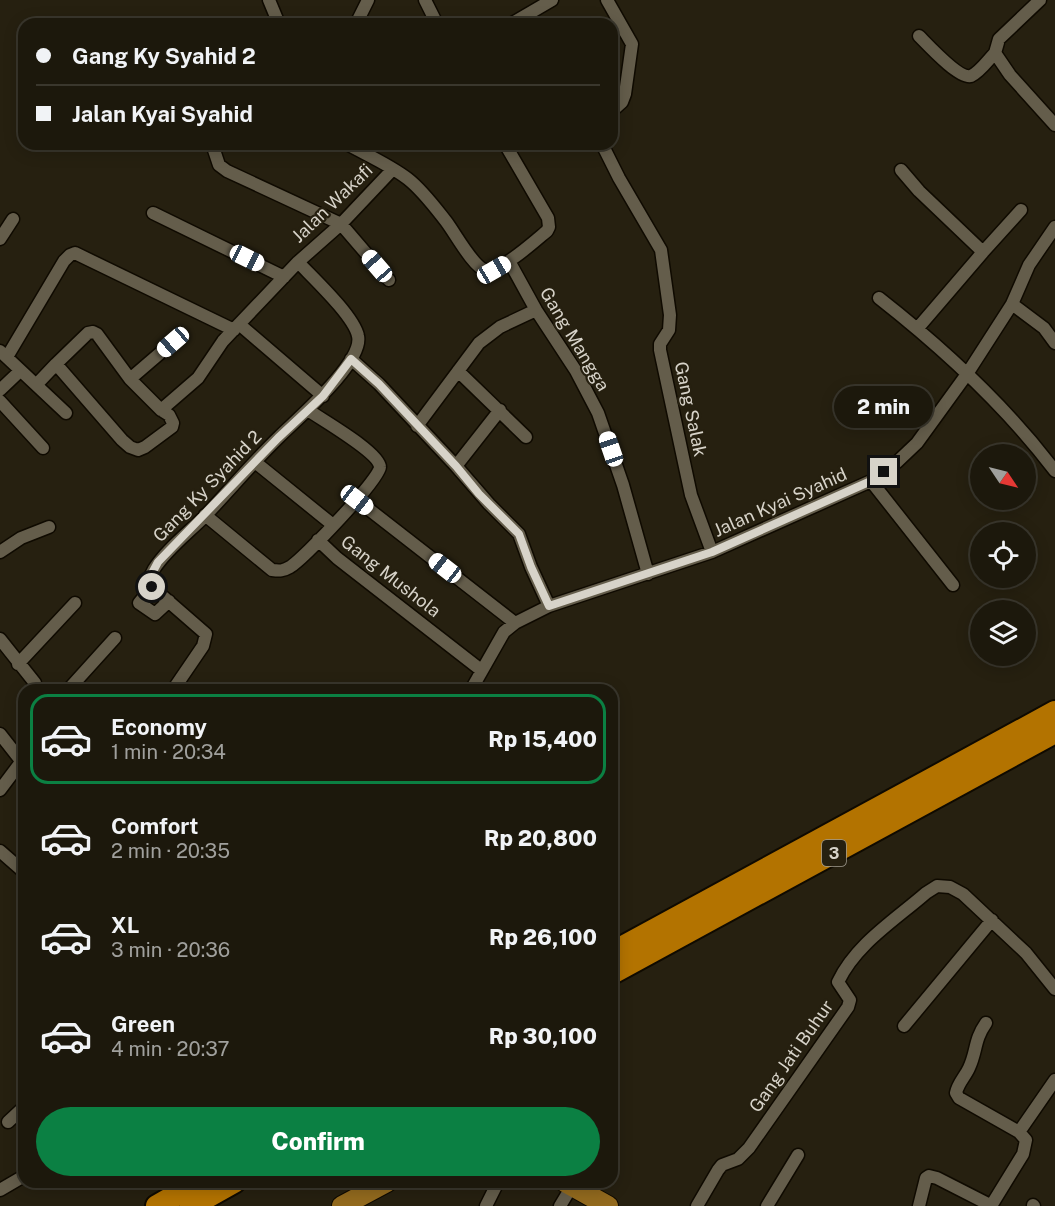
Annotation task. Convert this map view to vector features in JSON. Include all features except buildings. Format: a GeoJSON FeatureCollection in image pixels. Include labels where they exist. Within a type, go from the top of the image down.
{"type":"FeatureCollection","features":[{"type":"Feature","properties":{"kind":"highway","name":"3"},"geometry":{"type":"LineString","coordinates":[[618,950],[1055,712]]}},
{"type":"Feature","properties":{"kind":"highway","name":"3"},"geometry":{"type":"LineString","coordinates":[[618,971],[1055,732]]}},
{"type":"Feature","properties":{"kind":"highway"},"geometry":{"type":"LineString","coordinates":[[157,1206],[188,1188]]}},
{"type":"Feature","properties":{"kind":"highway"},"geometry":{"type":"LineString","coordinates":[[191,1206],[223,1188]]}},
{"type":"Feature","properties":{"kind":"main road"},"geometry":{"type":"LineString","coordinates":[[342,1206],[376,1188]]}},
{"type":"Feature","properties":{"kind":"main road"},"geometry":{"type":"LineString","coordinates":[[575,1188],[608,1206]]}},
{"type":"Feature","properties":{"kind":"street"},"geometry":{"type":"LineString","coordinates":[[269,0],[276,18]]}},
{"type":"Feature","properties":{"kind":"street"},"geometry":{"type":"LineString","coordinates":[[359,18],[368,0]]}},
{"type":"Feature","properties":{"kind":"street"},"geometry":{"type":"LineString","coordinates":[[425,0],[434,18]]}},
{"type":"Feature","properties":{"kind":"street"},"geometry":{"type":"LineString","coordinates":[[521,18],[552,0]]}},
{"type":"Feature","properties":{"kind":"street"},"geometry":{"type":"LineString","coordinates":[[607,0],[617,18]]}},
{"type":"Feature","properties":{"kind":"street"},"geometry":{"type":"LineString","coordinates":[[919,36],[956,71],[965,76],[972,75],[995,53],[999,39],[1037,1]]}},
{"type":"Feature","properties":{"kind":"street"},"geometry":{"type":"LineString","coordinates":[[618,19],[632,44],[625,94],[618,106]]}},
{"type":"Feature","properties":{"kind":"street"},"geometry":{"type":"LineString","coordinates":[[995,53],[1010,75],[1055,125]]}},
{"type":"Feature","properties":{"kind":"street"},"geometry":{"type":"LineString","coordinates":[[214,150],[219,165],[227,171],[340,224],[389,280]]}},
{"type":"Feature","properties":{"kind":"street"},"geometry":{"type":"LineString","coordinates":[[358,150],[393,169]]}},
{"type":"Feature","properties":{"kind":"street"},"geometry":{"type":"LineString","coordinates":[[508,150],[550,223],[547,231],[509,261]]}},
{"type":"Feature","properties":{"kind":"street","name":"Gang Salak"},"geometry":{"type":"LineString","coordinates":[[606,150],[619,178],[661,250],[670,315],[669,330],[660,344],[660,350],[691,495],[712,552]]}},
{"type":"Feature","properties":{"kind":"street","name":"Jalan Wakafi"},"geometry":{"type":"LineString","coordinates":[[323,396],[351,359],[359,337],[347,316],[298,262],[340,224],[393,169],[420,190],[481,268],[487,271],[494,270],[509,261]]}},
{"type":"Feature","properties":{"kind":"street"},"geometry":{"type":"LineString","coordinates":[[901,170],[919,191],[983,252]]}},
{"type":"Feature","properties":{"kind":"street"},"geometry":{"type":"LineString","coordinates":[[917,329],[1020,210]]}},
{"type":"Feature","properties":{"kind":"street"},"geometry":{"type":"LineString","coordinates":[[153,213],[284,277]]}},
{"type":"Feature","properties":{"kind":"street"},"geometry":{"type":"LineString","coordinates":[[0,239],[13,219]]}},
{"type":"Feature","properties":{"kind":"street","name":"Jalan Kyai Syahid"},"geometry":{"type":"LineString","coordinates":[[474,684],[504,632],[515,623],[549,606],[712,552],[871,481],[897,462],[917,443],[967,374],[1012,304],[1029,265],[1055,227]]}},
{"type":"Feature","properties":{"kind":"street"},"geometry":{"type":"LineString","coordinates":[[66,413],[3,354],[64,261],[75,253],[237,327],[323,396]]}},
{"type":"Feature","properties":{"kind":"street","name":"Gang Mangga"},"geometry":{"type":"LineString","coordinates":[[509,261],[536,310],[576,371],[598,413],[623,484],[648,574]]}},
{"type":"Feature","properties":{"kind":"street"},"geometry":{"type":"LineString","coordinates":[[161,410],[198,378],[206,369],[217,348],[298,262]]}},
{"type":"Feature","properties":{"kind":"street"},"geometry":{"type":"LineString","coordinates":[[879,298],[938,345],[1004,409],[1055,471]]}},
{"type":"Feature","properties":{"kind":"street"},"geometry":{"type":"LineString","coordinates":[[1012,304],[1044,328],[1055,343]]}},
{"type":"Feature","properties":{"kind":"street"},"geometry":{"type":"LineString","coordinates":[[417,426],[479,343],[500,327],[536,310]]}},
{"type":"Feature","properties":{"kind":"street"},"geometry":{"type":"LineString","coordinates":[[37,384],[56,364],[88,333],[93,332],[98,334],[130,379],[172,419],[172,427],[145,447],[138,450],[130,447],[122,441],[56,364]]}},
{"type":"Feature","properties":{"kind":"street"},"geometry":{"type":"LineString","coordinates":[[130,379],[173,342]]}},
{"type":"Feature","properties":{"kind":"street"},"geometry":{"type":"LineString","coordinates":[[351,359],[379,384],[456,466],[476,491],[519,534],[549,606]]}},
{"type":"Feature","properties":{"kind":"street"},"geometry":{"type":"LineString","coordinates":[[0,390],[20,371]]}},
{"type":"Feature","properties":{"kind":"street"},"geometry":{"type":"LineString","coordinates":[[458,371],[526,438]]}},
{"type":"Feature","properties":{"kind":"street","name":"Gang Ky Syahid 2"},"geometry":{"type":"LineString","coordinates":[[169,601],[155,614],[139,603],[152,587],[150,577],[158,562],[323,396]]}},
{"type":"Feature","properties":{"kind":"street"},"geometry":{"type":"LineString","coordinates":[[0,401],[43,448]]}},
{"type":"Feature","properties":{"kind":"street"},"geometry":{"type":"LineString","coordinates":[[308,410],[373,453],[380,467],[379,473],[333,525]]}},
{"type":"Feature","properties":{"kind":"street"},"geometry":{"type":"LineString","coordinates":[[456,466],[500,410]]}},
{"type":"Feature","properties":{"kind":"street","name":"Gang Mushola"},"geometry":{"type":"LineString","coordinates":[[255,462],[333,525],[318,540],[337,558],[481,670]]}},
{"type":"Feature","properties":{"kind":"street"},"geometry":{"type":"LineString","coordinates":[[871,481],[953,585]]}},
{"type":"Feature","properties":{"kind":"street"},"geometry":{"type":"LineString","coordinates":[[357,500],[515,623]]}},
{"type":"Feature","properties":{"kind":"street"},"geometry":{"type":"LineString","coordinates":[[205,515],[272,570],[282,571],[292,565],[318,540]]}},
{"type":"Feature","properties":{"kind":"street"},"geometry":{"type":"LineString","coordinates":[[0,552],[21,538],[49,527]]}},
{"type":"Feature","properties":{"kind":"street"},"geometry":{"type":"LineString","coordinates":[[152,587],[206,634],[206,638],[177,684]]}},
{"type":"Feature","properties":{"kind":"street"},"geometry":{"type":"LineString","coordinates":[[18,664],[75,603]]}},
{"type":"Feature","properties":{"kind":"street"},"geometry":{"type":"LineString","coordinates":[[73,684],[115,638]]}},
{"type":"Feature","properties":{"kind":"street"},"geometry":{"type":"LineString","coordinates":[[0,639],[35,683]]}},
{"type":"Feature","properties":{"kind":"street"},"geometry":{"type":"LineString","coordinates":[[0,734],[18,759]]}},
{"type":"Feature","properties":{"kind":"street"},"geometry":{"type":"LineString","coordinates":[[0,790],[18,770]]}},
{"type":"Feature","properties":{"kind":"street"},"geometry":{"type":"LineString","coordinates":[[0,851],[18,867]]}},
{"type":"Feature","properties":{"kind":"street","name":"Gang Jati Buhur"},"geometry":{"type":"LineString","coordinates":[[697,1206],[722,1165],[738,1159],[749,1148],[848,1007],[850,1000],[838,982],[846,966],[864,946],[937,886],[950,887],[963,894],[992,920]]}},
{"type":"Feature","properties":{"kind":"street"},"geometry":{"type":"LineString","coordinates":[[904,1026],[992,920],[1026,952],[1055,989]]}},
{"type":"Feature","properties":{"kind":"street"},"geometry":{"type":"LineString","coordinates":[[919,1206],[928,1176],[937,1178],[992,1206],[1023,1154],[1026,1140],[1019,1132],[959,1098],[956,1093],[957,1085],[969,1068],[978,1035],[986,1023]]}},
{"type":"Feature","properties":{"kind":"street"},"geometry":{"type":"LineString","coordinates":[[1019,1132],[1055,1080]]}},
{"type":"Feature","properties":{"kind":"street"},"geometry":{"type":"LineString","coordinates":[[8,1122],[18,1113]]}},
{"type":"Feature","properties":{"kind":"street"},"geometry":{"type":"LineString","coordinates":[[767,1206],[798,1155]]}},
{"type":"Feature","properties":{"kind":"street"},"geometry":{"type":"LineString","coordinates":[[0,1190],[18,1180]]}},
{"type":"Feature","properties":{"kind":"street"},"geometry":{"type":"LineString","coordinates":[[486,1206],[495,1188]]}},
{"type":"Feature","properties":{"kind":"street"},"geometry":{"type":"LineString","coordinates":[[560,1206],[567,1188]]}},
{"type":"Feature","properties":{"kind":"route"},"geometry":{"type":"LineString","coordinates":[[152,587],[150,577],[158,562],[278,438],[323,396],[351,359],[379,384],[456,466],[479,494],[519,534],[549,606],[712,552],[871,481],[884,472]]}}]}
